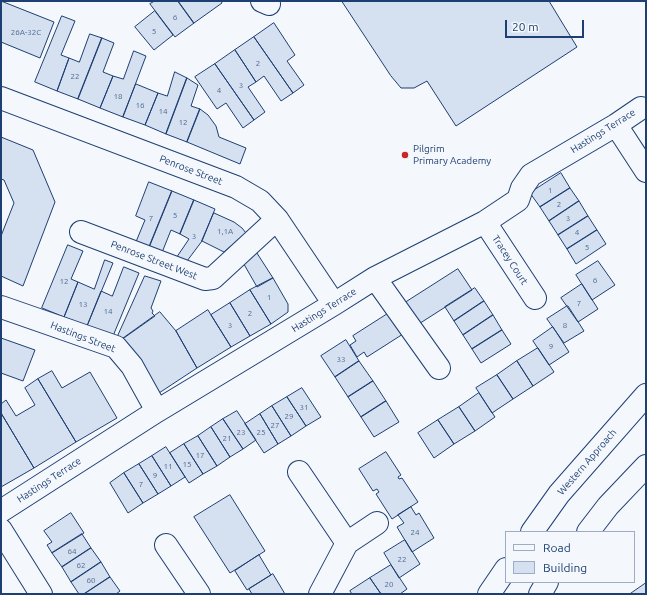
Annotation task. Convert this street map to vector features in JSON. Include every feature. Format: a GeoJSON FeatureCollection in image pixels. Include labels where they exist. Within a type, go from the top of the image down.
{"type":"FeatureCollection","features":[{"type":"Feature","properties":{"kind":"street","name":"Penrose Street"},"geometry":{"type":"LineString","coordinates":[[1,98],[236,187],[260,201],[277,219],[334,304]]}},
{"type":"Feature","properties":{"kind":"street","name":"Hastings Terrace"},"geometry":{"type":"LineString","coordinates":[[1,511],[157,411],[375,278],[485,222],[518,200],[522,188],[531,175],[616,125],[641,108]]}},
{"type":"Feature","properties":{"kind":"street"},"geometry":{"type":"LineString","coordinates":[[616,125],[646,171]]}},
{"type":"Feature","properties":{"kind":"street","name":"Penrose Street West"},"geometry":{"type":"LineString","coordinates":[[80,232],[205,279],[213,278],[277,219]]}},
{"type":"Feature","properties":{"kind":"street","name":"Tracey Court"},"geometry":{"type":"LineString","coordinates":[[485,222],[535,298]]}},
{"type":"Feature","properties":{"kind":"street"},"geometry":{"type":"LineString","coordinates":[[375,278],[438,368]]}},
{"type":"Feature","properties":{"kind":"street","name":"Hastings Street"},"geometry":{"type":"LineString","coordinates":[[1,307],[116,347],[132,366],[157,411]]}},
{"type":"Feature","properties":{"kind":"street","name":"Western Approach"},"geometry":{"type":"LineString","coordinates":[[533,531],[559,494],[646,395]]}},
{"type":"Feature","properties":{"kind":"street"},"geometry":{"type":"LineString","coordinates":[[589,531],[608,506],[646,466]]}},
{"type":"Feature","properties":{"kind":"street"},"geometry":{"type":"LineString","coordinates":[[299,472],[347,543]]}},
{"type":"Feature","properties":{"kind":"street"},"geometry":{"type":"LineString","coordinates":[[320,594],[347,543],[377,523]]}},
{"type":"Feature","properties":{"kind":"street"},"geometry":{"type":"LineString","coordinates":[[1,530],[41,594]]}},
{"type":"Feature","properties":{"kind":"street"},"geometry":{"type":"LineString","coordinates":[[166,545],[199,594]]}},
{"type":"Feature","properties":{"kind":"street"},"geometry":{"type":"LineString","coordinates":[[489,594],[505,570]]}},
{"type":"Feature","properties":{"kind":"street"},"geometry":{"type":"LineString","coordinates":[[540,594],[546,583]]}},
{"type":"Feature","properties":{"kind":"building"},"geometry":{"type":"Polygon","coordinates":[[[1,1],[54,22],[40,58],[1,42],[1,1]]]}},
{"type":"Feature","properties":{"kind":"building"},"geometry":{"type":"Polygon","coordinates":[[[155,1],[178,1],[194,23],[175,37],[150,4],[155,1]]]}},
{"type":"Feature","properties":{"kind":"building"},"geometry":{"type":"Polygon","coordinates":[[[178,1],[221,1],[222,3],[194,23],[178,1]]]}},
{"type":"Feature","properties":{"kind":"building"},"geometry":{"type":"Polygon","coordinates":[[[342,1],[549,1],[577,47],[456,126],[427,81],[414,88],[401,88],[391,76],[342,1]]]}},
{"type":"Feature","properties":{"kind":"building"},"geometry":{"type":"Polygon","coordinates":[[[155,11],[173,35],[154,50],[135,27],[155,11]]]}},
{"type":"Feature","properties":{"kind":"building"},"geometry":{"type":"Polygon","coordinates":[[[62,16],[75,21],[61,55],[69,58],[57,91],[35,82],[62,16]]]}},
{"type":"Feature","properties":{"kind":"building"},"geometry":{"type":"Polygon","coordinates":[[[274,23],[295,55],[287,61],[304,85],[293,93],[254,37],[274,23]]]}},
{"type":"Feature","properties":{"kind":"building"},"geometry":{"type":"Polygon","coordinates":[[[90,34],[102,38],[78,99],[57,91],[69,58],[79,62],[90,34]]]}},
{"type":"Feature","properties":{"kind":"building"},"geometry":{"type":"Polygon","coordinates":[[[254,37],[293,93],[281,101],[264,76],[256,82],[235,50],[254,37]]]}},
{"type":"Feature","properties":{"kind":"building"},"geometry":{"type":"Polygon","coordinates":[[[102,38],[114,43],[103,72],[113,76],[100,108],[78,99],[102,38]]]}},
{"type":"Feature","properties":{"kind":"building"},"geometry":{"type":"Polygon","coordinates":[[[235,50],[256,82],[248,87],[265,112],[254,120],[215,64],[235,50]]]}},
{"type":"Feature","properties":{"kind":"building"},"geometry":{"type":"Polygon","coordinates":[[[134,51],[146,56],[123,117],[100,108],[113,76],[123,79],[134,51]]]}},
{"type":"Feature","properties":{"kind":"building"},"geometry":{"type":"Polygon","coordinates":[[[215,64],[254,120],[243,128],[226,103],[217,109],[195,77],[215,64]]]}},
{"type":"Feature","properties":{"kind":"building"},"geometry":{"type":"Polygon","coordinates":[[[175,72],[187,78],[166,134],[145,125],[158,93],[167,96],[175,72]]]}},
{"type":"Feature","properties":{"kind":"building"},"geometry":{"type":"Polygon","coordinates":[[[187,78],[198,85],[191,106],[200,109],[187,142],[166,134],[187,78]]]}},
{"type":"Feature","properties":{"kind":"building"},"geometry":{"type":"Polygon","coordinates":[[[136,84],[158,93],[145,125],[123,117],[136,84]]]}},
{"type":"Feature","properties":{"kind":"building"},"geometry":{"type":"Polygon","coordinates":[[[200,109],[208,115],[216,126],[219,137],[246,148],[240,164],[187,142],[200,109]]]}},
{"type":"Feature","properties":{"kind":"building"},"geometry":{"type":"Polygon","coordinates":[[[1,137],[33,150],[55,202],[23,286],[1,276],[1,236],[14,203],[4,180],[1,179],[1,137]]]}},
{"type":"Feature","properties":{"kind":"building"},"geometry":{"type":"Polygon","coordinates":[[[561,173],[570,188],[540,207],[530,193],[561,173]]]}},
{"type":"Feature","properties":{"kind":"building"},"geometry":{"type":"Polygon","coordinates":[[[149,182],[172,191],[146,255],[133,249],[145,220],[136,216],[149,182]]]}},
{"type":"Feature","properties":{"kind":"building"},"geometry":{"type":"Polygon","coordinates":[[[570,188],[579,201],[549,221],[540,207],[570,188]]]}},
{"type":"Feature","properties":{"kind":"building"},"geometry":{"type":"Polygon","coordinates":[[[172,191],[194,200],[180,234],[171,230],[159,260],[146,255],[172,191]]]}},
{"type":"Feature","properties":{"kind":"building"},"geometry":{"type":"Polygon","coordinates":[[[194,200],[215,209],[202,241],[181,269],[172,264],[189,239],[180,234],[194,200]]]}},
{"type":"Feature","properties":{"kind":"building"},"geometry":{"type":"Polygon","coordinates":[[[579,201],[588,216],[558,235],[549,221],[579,201]]]}},
{"type":"Feature","properties":{"kind":"building"},"geometry":{"type":"Polygon","coordinates":[[[214,213],[234,222],[246,233],[224,252],[202,241],[214,213]]]}},
{"type":"Feature","properties":{"kind":"building"},"geometry":{"type":"Polygon","coordinates":[[[588,216],[597,230],[567,249],[558,235],[588,216]]]}},
{"type":"Feature","properties":{"kind":"building"},"geometry":{"type":"Polygon","coordinates":[[[597,230],[606,244],[576,264],[567,249],[597,230]]]}},
{"type":"Feature","properties":{"kind":"building"},"geometry":{"type":"Polygon","coordinates":[[[68,245],[83,251],[71,279],[78,282],[64,317],[42,308],[68,245]]]}},
{"type":"Feature","properties":{"kind":"building"},"geometry":{"type":"Polygon","coordinates":[[[253,247],[273,278],[257,287],[241,259],[253,247]]]}},
{"type":"Feature","properties":{"kind":"building"},"geometry":{"type":"Polygon","coordinates":[[[105,260],[113,263],[87,326],[64,317],[78,282],[94,289],[105,260]]]}},
{"type":"Feature","properties":{"kind":"building"},"geometry":{"type":"Polygon","coordinates":[[[598,261],[615,285],[592,300],[576,275],[598,261]]]}},
{"type":"Feature","properties":{"kind":"building"},"geometry":{"type":"Polygon","coordinates":[[[124,267],[139,273],[113,336],[87,326],[101,291],[112,296],[124,267]]]}},
{"type":"Feature","properties":{"kind":"building"},"geometry":{"type":"Polygon","coordinates":[[[458,269],[472,290],[367,357],[364,352],[357,357],[350,345],[356,341],[353,336],[458,269]]]}},
{"type":"Feature","properties":{"kind":"building"},"geometry":{"type":"Polygon","coordinates":[[[145,276],[161,281],[151,308],[153,311],[152,313],[155,316],[121,340],[117,338],[145,276]]]}},
{"type":"Feature","properties":{"kind":"building"},"geometry":{"type":"Polygon","coordinates":[[[273,278],[288,304],[288,312],[271,324],[250,290],[273,278]]]}},
{"type":"Feature","properties":{"kind":"building"},"geometry":{"type":"Polygon","coordinates":[[[582,284],[598,309],[578,322],[561,298],[582,284]]]}},
{"type":"Feature","properties":{"kind":"building"},"geometry":{"type":"Polygon","coordinates":[[[475,288],[484,301],[454,321],[445,307],[475,288]]]}},
{"type":"Feature","properties":{"kind":"building"},"geometry":{"type":"Polygon","coordinates":[[[250,290],[271,324],[250,336],[230,303],[250,290]]]}},
{"type":"Feature","properties":{"kind":"building"},"geometry":{"type":"Polygon","coordinates":[[[484,301],[493,315],[463,335],[454,321],[484,301]]]}},
{"type":"Feature","properties":{"kind":"building"},"geometry":{"type":"Polygon","coordinates":[[[230,303],[250,336],[231,347],[211,315],[230,303]]]}},
{"type":"Feature","properties":{"kind":"building"},"geometry":{"type":"Polygon","coordinates":[[[567,306],[584,331],[564,343],[547,319],[567,306]]]}},
{"type":"Feature","properties":{"kind":"building"},"geometry":{"type":"Polygon","coordinates":[[[208,310],[231,347],[197,368],[176,331],[208,310]]]}},
{"type":"Feature","properties":{"kind":"building"},"geometry":{"type":"Polygon","coordinates":[[[160,312],[176,331],[197,368],[159,393],[121,340],[160,312]]]}},
{"type":"Feature","properties":{"kind":"building"},"geometry":{"type":"Polygon","coordinates":[[[493,315],[502,330],[472,349],[463,335],[493,315]]]}},
{"type":"Feature","properties":{"kind":"building"},"geometry":{"type":"Polygon","coordinates":[[[553,327],[569,352],[549,365],[533,341],[553,327]]]}},
{"type":"Feature","properties":{"kind":"building"},"geometry":{"type":"Polygon","coordinates":[[[502,330],[511,344],[481,363],[472,349],[502,330]]]}},
{"type":"Feature","properties":{"kind":"building"},"geometry":{"type":"Polygon","coordinates":[[[1,338],[35,350],[23,381],[1,373],[1,338]]]}},
{"type":"Feature","properties":{"kind":"building"},"geometry":{"type":"Polygon","coordinates":[[[346,340],[359,361],[335,377],[321,356],[346,340]]]}},
{"type":"Feature","properties":{"kind":"building"},"geometry":{"type":"Polygon","coordinates":[[[538,348],[554,372],[533,386],[517,361],[538,348]]]}},
{"type":"Feature","properties":{"kind":"building"},"geometry":{"type":"Polygon","coordinates":[[[359,361],[373,381],[348,397],[335,377],[359,361]]]}},
{"type":"Feature","properties":{"kind":"building"},"geometry":{"type":"Polygon","coordinates":[[[517,361],[533,386],[513,399],[497,375],[517,361]]]}},
{"type":"Feature","properties":{"kind":"building"},"geometry":{"type":"Polygon","coordinates":[[[52,371],[62,388],[90,372],[117,418],[76,442],[38,379],[52,371]]]}},
{"type":"Feature","properties":{"kind":"building"},"geometry":{"type":"Polygon","coordinates":[[[497,375],[513,399],[492,413],[476,388],[497,375]]]}},
{"type":"Feature","properties":{"kind":"building"},"geometry":{"type":"Polygon","coordinates":[[[38,379],[76,442],[34,468],[1,413],[1,404],[6,400],[16,416],[35,405],[25,388],[38,379]]]}},
{"type":"Feature","properties":{"kind":"building"},"geometry":{"type":"Polygon","coordinates":[[[373,381],[386,401],[361,417],[348,397],[373,381]]]}},
{"type":"Feature","properties":{"kind":"building"},"geometry":{"type":"Polygon","coordinates":[[[302,388],[321,417],[306,426],[287,397],[302,388]]]}},
{"type":"Feature","properties":{"kind":"building"},"geometry":{"type":"Polygon","coordinates":[[[479,393],[495,417],[475,431],[459,407],[479,393]]]}},
{"type":"Feature","properties":{"kind":"building"},"geometry":{"type":"Polygon","coordinates":[[[287,397],[306,426],[291,436],[272,406],[287,397]]]}},
{"type":"Feature","properties":{"kind":"building"},"geometry":{"type":"Polygon","coordinates":[[[386,401],[399,422],[374,437],[361,417],[386,401]]]}},
{"type":"Feature","properties":{"kind":"building"},"geometry":{"type":"Polygon","coordinates":[[[272,406],[291,436],[278,444],[260,414],[272,406]]]}},
{"type":"Feature","properties":{"kind":"building"},"geometry":{"type":"Polygon","coordinates":[[[459,407],[475,431],[454,444],[438,420],[459,407]]]}},
{"type":"Feature","properties":{"kind":"building"},"geometry":{"type":"Polygon","coordinates":[[[237,411],[256,440],[243,449],[223,419],[237,411]]]}},
{"type":"Feature","properties":{"kind":"building"},"geometry":{"type":"Polygon","coordinates":[[[1,413],[34,468],[1,487],[1,413]]]}},
{"type":"Feature","properties":{"kind":"building"},"geometry":{"type":"Polygon","coordinates":[[[260,414],[278,444],[264,453],[245,424],[260,414]]]}},
{"type":"Feature","properties":{"kind":"building"},"geometry":{"type":"Polygon","coordinates":[[[223,419],[243,449],[230,457],[211,427],[223,419]]]}},
{"type":"Feature","properties":{"kind":"building"},"geometry":{"type":"Polygon","coordinates":[[[438,420],[454,444],[434,458],[418,433],[438,420]]]}},
{"type":"Feature","properties":{"kind":"building"},"geometry":{"type":"Polygon","coordinates":[[[211,427],[230,457],[217,466],[198,436],[211,427]]]}},
{"type":"Feature","properties":{"kind":"building"},"geometry":{"type":"Polygon","coordinates":[[[198,436],[217,466],[203,474],[184,444],[198,436]]]}},
{"type":"Feature","properties":{"kind":"building"},"geometry":{"type":"Polygon","coordinates":[[[184,444],[203,474],[189,483],[170,453],[184,444]]]}},
{"type":"Feature","properties":{"kind":"building"},"geometry":{"type":"Polygon","coordinates":[[[166,447],[185,477],[171,486],[152,456],[166,447]]]}},
{"type":"Feature","properties":{"kind":"building"},"geometry":{"type":"Polygon","coordinates":[[[386,452],[401,475],[398,477],[399,479],[402,478],[418,502],[392,519],[376,494],[379,492],[377,489],[373,491],[359,469],[386,452]]]}},
{"type":"Feature","properties":{"kind":"building"},"geometry":{"type":"Polygon","coordinates":[[[152,456],[171,486],[158,494],[139,464],[152,456]]]}},
{"type":"Feature","properties":{"kind":"building"},"geometry":{"type":"Polygon","coordinates":[[[139,464],[158,494],[143,503],[124,473],[139,464]]]}},
{"type":"Feature","properties":{"kind":"building"},"geometry":{"type":"Polygon","coordinates":[[[124,473],[143,503],[128,513],[110,483],[124,473]]]}},
{"type":"Feature","properties":{"kind":"building"},"geometry":{"type":"Polygon","coordinates":[[[230,495],[265,551],[230,573],[194,517],[230,495]]]}},
{"type":"Feature","properties":{"kind":"building"},"geometry":{"type":"Polygon","coordinates":[[[411,507],[416,515],[419,513],[434,538],[412,552],[397,527],[404,523],[398,515],[411,507]]]}},
{"type":"Feature","properties":{"kind":"building"},"geometry":{"type":"Polygon","coordinates":[[[71,513],[84,533],[52,553],[47,545],[52,542],[44,531],[71,513]]]}},
{"type":"Feature","properties":{"kind":"building"},"geometry":{"type":"Polygon","coordinates":[[[82,534],[91,548],[62,567],[52,553],[82,534]]]}},
{"type":"Feature","properties":{"kind":"building"},"geometry":{"type":"Polygon","coordinates":[[[405,540],[420,564],[399,578],[384,553],[405,540]]]}},
{"type":"Feature","properties":{"kind":"building"},"geometry":{"type":"Polygon","coordinates":[[[91,548],[101,562],[71,582],[62,567],[91,548]]]}},
{"type":"Feature","properties":{"kind":"building"},"geometry":{"type":"Polygon","coordinates":[[[259,555],[271,575],[247,590],[235,571],[259,555]]]}},
{"type":"Feature","properties":{"kind":"building"},"geometry":{"type":"Polygon","coordinates":[[[101,562],[110,577],[84,594],[79,594],[71,582],[101,562]]]}},
{"type":"Feature","properties":{"kind":"building"},"geometry":{"type":"Polygon","coordinates":[[[391,565],[407,589],[400,594],[381,594],[370,578],[391,565]]]}},
{"type":"Feature","properties":{"kind":"building"},"geometry":{"type":"Polygon","coordinates":[[[273,574],[285,594],[252,594],[249,589],[273,574]]]}},
{"type":"Feature","properties":{"kind":"building"},"geometry":{"type":"Polygon","coordinates":[[[110,577],[120,591],[116,594],[84,594],[110,577]]]}},
{"type":"Feature","properties":{"kind":"building"},"geometry":{"type":"Polygon","coordinates":[[[370,578],[381,594],[352,594],[350,591],[370,578]]]}},
{"type":"Feature","properties":{"kind":"building"},"geometry":{"type":"Polygon","coordinates":[[[646,583],[646,594],[630,594],[646,583]]]}},
{"type":"Feature","properties":{"kind":"place","name":"Pilgrim Primary Academy"},"geometry":{"type":"Point","coordinates":[405,155]}}]}
